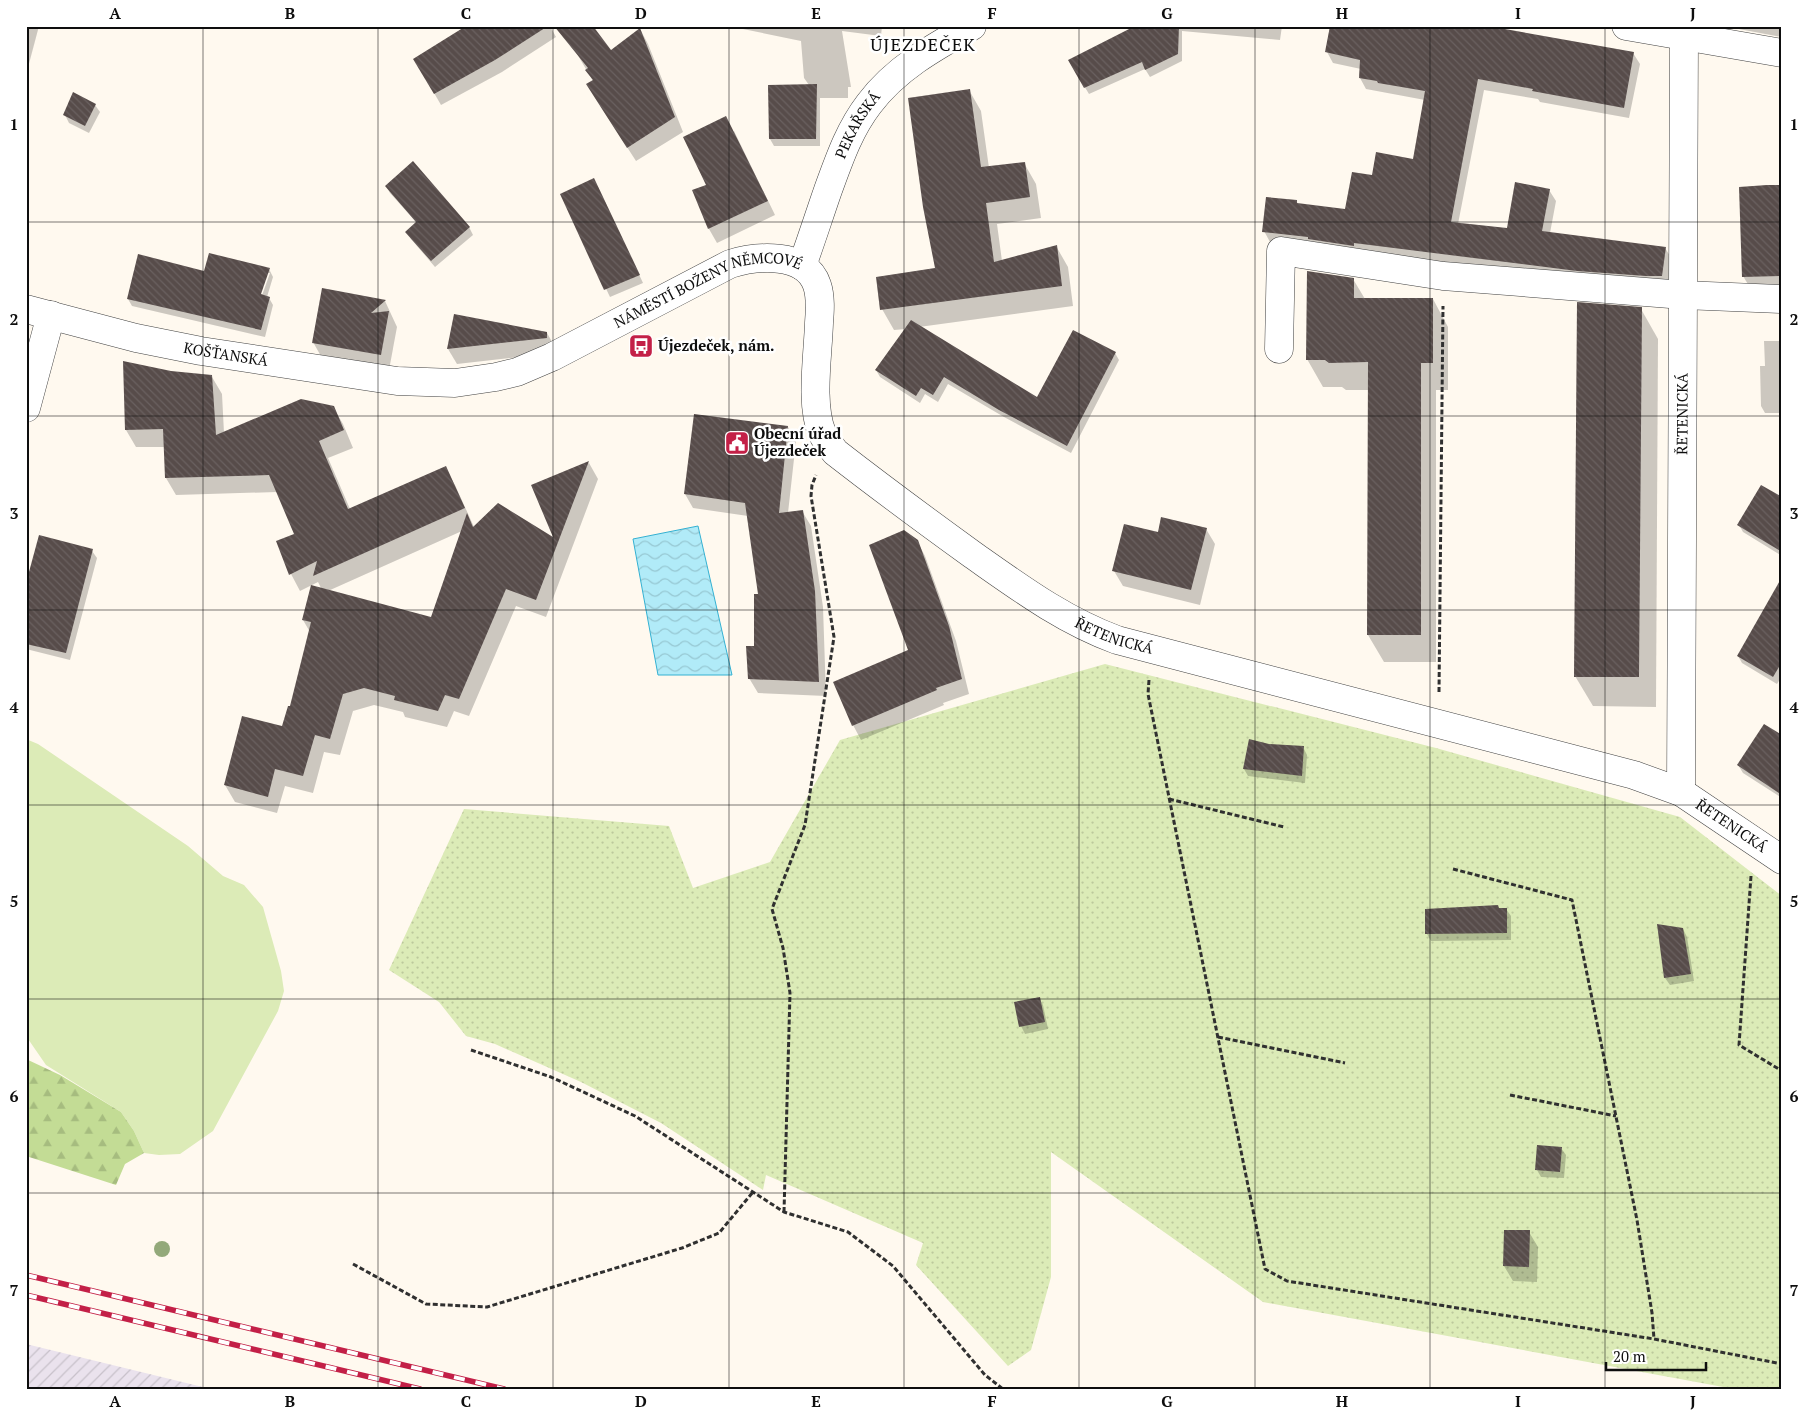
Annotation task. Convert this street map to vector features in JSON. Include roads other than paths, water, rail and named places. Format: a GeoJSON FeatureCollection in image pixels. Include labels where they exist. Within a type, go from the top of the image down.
{"type":"FeatureCollection","features":[{"type":"Feature","properties":{"kind":"street","name":"PEKAŘSKÁ"},"geometry":{"type":"LineString","coordinates":[[802,266],[842,151],[854,127],[869,104],[909,64],[972,26]]}},
{"type":"Feature","properties":{"kind":"street"},"geometry":{"type":"LineString","coordinates":[[1626,26],[1782,53]]}},
{"type":"Feature","properties":{"kind":"street","name":"ŘETENICKÁ"},"geometry":{"type":"LineString","coordinates":[[1681,792],[1684,36]]}},
{"type":"Feature","properties":{"kind":"street"},"geometry":{"type":"LineString","coordinates":[[1279,349],[1281,251],[1443,276],[1683,295],[1782,299]]}},
{"type":"Feature","properties":{"kind":"street","name":"NÁMĚSTÍ BOŽENY NĚMCOVÉ"},"geometry":{"type":"LineString","coordinates":[[429,383],[478,381],[510,374],[559,354],[730,264],[746,259],[775,258],[802,266],[814,278],[818,286],[816,409],[823,434],[835,452]]}},
{"type":"Feature","properties":{"kind":"street"},"geometry":{"type":"LineString","coordinates":[[26,408],[39,312]]}},
{"type":"Feature","properties":{"kind":"street","name":"KOŠŤANSKÁ"},"geometry":{"type":"LineString","coordinates":[[39,312],[136,338],[201,351],[397,381],[429,383]]}},
{"type":"Feature","properties":{"kind":"street","name":"ŘETENICKÁ"},"geometry":{"type":"LineString","coordinates":[[835,452],[913,512],[1034,598],[1068,619],[1093,630],[1117,640],[1150,649],[1634,775],[1681,792],[1782,860]]}},
{"type":"Feature","properties":{"kind":"water"},"geometry":{"type":"Polygon","coordinates":[[[698,526],[732,675],[658,675],[633,539],[698,526]]]}},
{"type":"Feature","properties":{"kind":"railway"},"geometry":{"type":"LineString","coordinates":[[26,1275],[504,1389]]}},
{"type":"Feature","properties":{"kind":"railway"},"geometry":{"type":"LineString","coordinates":[[26,1295],[420,1389]]}},
{"type":"Feature","properties":{"kind":"place","name":"Újezdeček, nám."},"geometry":{"type":"Point","coordinates":[641,346]}},
{"type":"Feature","properties":{"kind":"place","name":"Obecní úřad Újezdeček"},"geometry":{"type":"Point","coordinates":[737,443]}},
{"type":"Feature","properties":{"kind":"district","name":"ÚJEZDEČEK"},"geometry":{"type":"Point","coordinates":[923,45]}}]}
